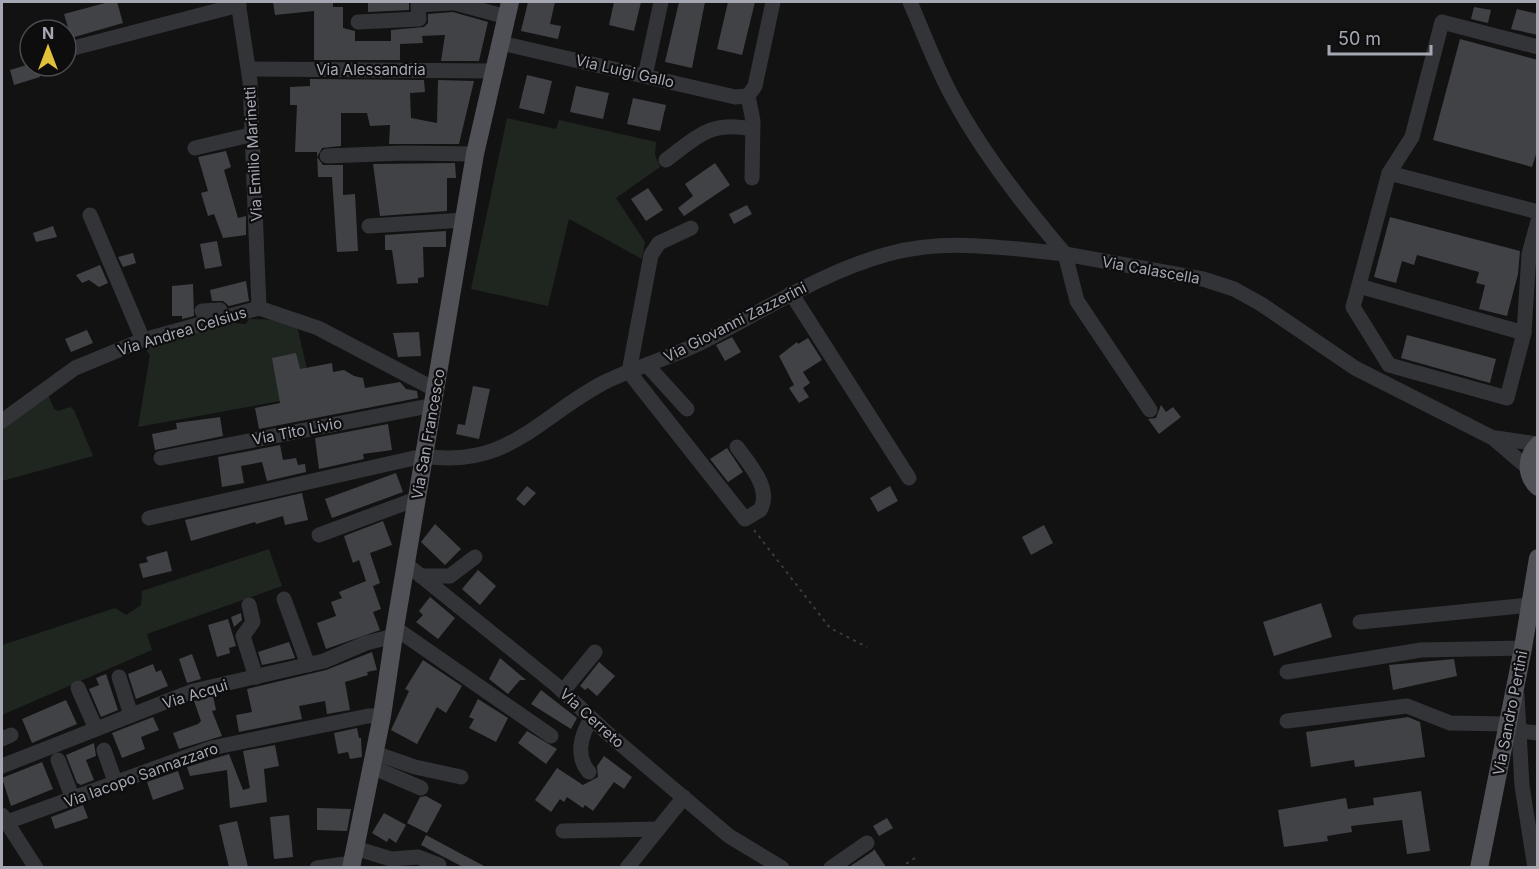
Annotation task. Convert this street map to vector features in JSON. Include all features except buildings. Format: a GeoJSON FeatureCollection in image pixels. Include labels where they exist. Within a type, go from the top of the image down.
{"type":"FeatureCollection","features":[{"type":"Feature","properties":{"kind":"main road","name":"Via San Francesco"},"geometry":{"type":"LineString","coordinates":[[352,859],[382,716],[405,562],[475,154],[492,70],[509,9]]}},
{"type":"Feature","properties":{"kind":"main road"},"geometry":{"type":"LineString","coordinates":[[1537,488],[1528,468],[1530,457],[1538,445]]}},
{"type":"Feature","properties":{"kind":"main road","name":"Via Sandro Pertini"},"geometry":{"type":"LineString","coordinates":[[1479,867],[1514,728],[1516,683],[1538,558]]}},
{"type":"Feature","properties":{"kind":"street"},"geometry":{"type":"LineString","coordinates":[[358,22],[418,19],[418,5],[451,2],[509,9]]}},
{"type":"Feature","properties":{"kind":"street"},"geometry":{"type":"LineString","coordinates":[[645,76],[661,2]]}},
{"type":"Feature","properties":{"kind":"street"},"geometry":{"type":"LineString","coordinates":[[752,178],[752,129],[748,96],[755,86],[773,2]]}},
{"type":"Feature","properties":{"kind":"street"},"geometry":{"type":"LineString","coordinates":[[910,2],[940,72],[962,112],[1025,206],[1065,254],[1077,301],[1150,410]]}},
{"type":"Feature","properties":{"kind":"street"},"geometry":{"type":"LineString","coordinates":[[78,47],[238,3]]}},
{"type":"Feature","properties":{"kind":"street","name":"Via Emilio Marinetti"},"geometry":{"type":"LineString","coordinates":[[238,3],[249,69],[259,308]]}},
{"type":"Feature","properties":{"kind":"street"},"geometry":{"type":"LineString","coordinates":[[1538,47],[1442,22],[1412,137],[1389,173],[1353,307],[1389,364],[1507,398],[1524,333],[1529,254],[1538,221]]}},
{"type":"Feature","properties":{"kind":"street","name":"Via Luigi Gallo"},"geometry":{"type":"LineString","coordinates":[[501,43],[735,97],[748,96]]}},
{"type":"Feature","properties":{"kind":"street","name":"Via Alessandria"},"geometry":{"type":"LineString","coordinates":[[249,69],[492,70]]}},
{"type":"Feature","properties":{"kind":"street"},"geometry":{"type":"LineString","coordinates":[[666,160],[712,128],[731,125],[752,129]]}},
{"type":"Feature","properties":{"kind":"street"},"geometry":{"type":"LineString","coordinates":[[195,148],[250,135]]}},
{"type":"Feature","properties":{"kind":"street"},"geometry":{"type":"LineString","coordinates":[[327,156],[404,153],[475,154]]}},
{"type":"Feature","properties":{"kind":"street"},"geometry":{"type":"LineString","coordinates":[[1389,173],[1538,212]]}},
{"type":"Feature","properties":{"kind":"street"},"geometry":{"type":"LineString","coordinates":[[90,215],[143,340]]}},
{"type":"Feature","properties":{"kind":"street"},"geometry":{"type":"LineString","coordinates":[[369,226],[464,220]]}},
{"type":"Feature","properties":{"kind":"street"},"geometry":{"type":"LineString","coordinates":[[691,228],[659,243],[652,250],[628,372],[745,519],[760,510],[764,496],[758,478],[736,447]]}},
{"type":"Feature","properties":{"kind":"street","name":"Via Giovanni Zazzerini"},"geometry":{"type":"LineString","coordinates":[[423,456],[459,458],[502,448],[520,440],[584,394],[628,372],[701,342],[791,293],[847,268],[920,247],[979,246],[1065,254]]}},
{"type":"Feature","properties":{"kind":"street","name":"Via Calascella"},"geometry":{"type":"LineString","coordinates":[[1065,254],[1203,279],[1234,289],[1261,304],[1354,368],[1493,438],[1528,468]]}},
{"type":"Feature","properties":{"kind":"street"},"geometry":{"type":"LineString","coordinates":[[1359,286],[1524,333]]}},
{"type":"Feature","properties":{"kind":"street"},"geometry":{"type":"LineString","coordinates":[[791,293],[909,478]]}},
{"type":"Feature","properties":{"kind":"street","name":"Via Andrea Celsius"},"geometry":{"type":"LineString","coordinates":[[2,421],[75,368],[143,340],[259,308],[318,328],[435,397]]}},
{"type":"Feature","properties":{"kind":"street"},"geometry":{"type":"LineString","coordinates":[[202,311],[220,310],[222,318]]}},
{"type":"Feature","properties":{"kind":"street"},"geometry":{"type":"LineString","coordinates":[[647,365],[687,409]]}},
{"type":"Feature","properties":{"kind":"street","name":"Via Tito Livio"},"geometry":{"type":"LineString","coordinates":[[161,458],[435,397]]}},
{"type":"Feature","properties":{"kind":"street","name":"Via Calascella"},"geometry":{"type":"LineString","coordinates":[[1493,438],[1538,445]]}},
{"type":"Feature","properties":{"kind":"street"},"geometry":{"type":"LineString","coordinates":[[149,518],[423,456]]}},
{"type":"Feature","properties":{"kind":"street"},"geometry":{"type":"LineString","coordinates":[[319,535],[416,499]]}},
{"type":"Feature","properties":{"kind":"street"},"geometry":{"type":"LineString","coordinates":[[422,576],[450,576],[475,557]]}},
{"type":"Feature","properties":{"kind":"street","name":"Via Cerreto"},"geometry":{"type":"LineString","coordinates":[[405,562],[562,691],[591,719],[738,843],[782,867]]}},
{"type":"Feature","properties":{"kind":"street"},"geometry":{"type":"LineString","coordinates":[[284,599],[308,664]]}},
{"type":"Feature","properties":{"kind":"street"},"geometry":{"type":"LineString","coordinates":[[249,605],[253,622],[243,636],[256,677]]}},
{"type":"Feature","properties":{"kind":"street"},"geometry":{"type":"LineString","coordinates":[[1360,622],[1530,605]]}},
{"type":"Feature","properties":{"kind":"street"},"geometry":{"type":"LineString","coordinates":[[394,632],[551,736]]}},
{"type":"Feature","properties":{"kind":"street","name":"Via Acqui"},"geometry":{"type":"LineString","coordinates":[[2,765],[193,691],[308,664],[394,632]]}},
{"type":"Feature","properties":{"kind":"street"},"geometry":{"type":"LineString","coordinates":[[1287,672],[1410,651],[1523,648]]}},
{"type":"Feature","properties":{"kind":"street"},"geometry":{"type":"LineString","coordinates":[[562,691],[595,651]]}},
{"type":"Feature","properties":{"kind":"street"},"geometry":{"type":"LineString","coordinates":[[119,677],[131,715]]}},
{"type":"Feature","properties":{"kind":"street"},"geometry":{"type":"LineString","coordinates":[[78,688],[96,729]]}},
{"type":"Feature","properties":{"kind":"street"},"geometry":{"type":"LineString","coordinates":[[1287,721],[1407,706],[1450,723],[1514,728],[1538,733]]}},
{"type":"Feature","properties":{"kind":"street","name":"Via Iacopo Sannazzaro"},"geometry":{"type":"LineString","coordinates":[[4,818],[73,799],[211,748],[368,716],[382,716]]}},
{"type":"Feature","properties":{"kind":"street"},"geometry":{"type":"LineString","coordinates":[[589,772],[582,762],[581,746],[591,719]]}},
{"type":"Feature","properties":{"kind":"street"},"geometry":{"type":"LineString","coordinates":[[1514,728],[1522,786],[1534,835],[1535,867]]}},
{"type":"Feature","properties":{"kind":"street"},"geometry":{"type":"LineString","coordinates":[[104,750],[116,784]]}},
{"type":"Feature","properties":{"kind":"street"},"geometry":{"type":"LineString","coordinates":[[58,760],[73,799]]}},
{"type":"Feature","properties":{"kind":"street"},"geometry":{"type":"LineString","coordinates":[[373,760],[461,777]]}},
{"type":"Feature","properties":{"kind":"street"},"geometry":{"type":"LineString","coordinates":[[373,760],[422,788]]}},
{"type":"Feature","properties":{"kind":"street"},"geometry":{"type":"LineString","coordinates":[[627,867],[684,798]]}},
{"type":"Feature","properties":{"kind":"street"},"geometry":{"type":"LineString","coordinates":[[4,818],[36,867]]}},
{"type":"Feature","properties":{"kind":"street"},"geometry":{"type":"LineString","coordinates":[[563,831],[658,829]]}},
{"type":"Feature","properties":{"kind":"street"},"geometry":{"type":"LineString","coordinates":[[831,867],[867,843]]}},
{"type":"Feature","properties":{"kind":"street"},"geometry":{"type":"LineString","coordinates":[[317,867],[352,859],[418,857],[439,865]]}},
{"type":"Feature","properties":{"kind":"path"},"geometry":{"type":"LineString","coordinates":[[745,519],[830,628],[867,647]]}},
{"type":"Feature","properties":{"kind":"path"},"geometry":{"type":"LineString","coordinates":[[900,867],[918,856]]}},
{"type":"Feature","properties":{"kind":"shaded area"},"geometry":{"type":"Polygon","coordinates":[[[507,118],[556,129],[559,120],[656,142],[655,155],[660,167],[616,198],[645,242],[642,259],[569,219],[548,306],[471,289],[507,118]]]}},
{"type":"Feature","properties":{"kind":"shaded area"},"geometry":{"type":"Polygon","coordinates":[[[249,319],[283,320],[297,326],[313,395],[138,427],[150,355],[141,344],[233,323],[246,324],[249,319]]]}},
{"type":"Feature","properties":{"kind":"shaded area"},"geometry":{"type":"Polygon","coordinates":[[[47,392],[54,409],[58,411],[70,407],[74,410],[93,456],[2,481],[2,426],[47,392]]]}},
{"type":"Feature","properties":{"kind":"shaded area"},"geometry":{"type":"Polygon","coordinates":[[[269,549],[282,586],[147,634],[152,650],[2,715],[2,645],[115,608],[126,615],[141,605],[142,591],[269,549]]]}}]}
